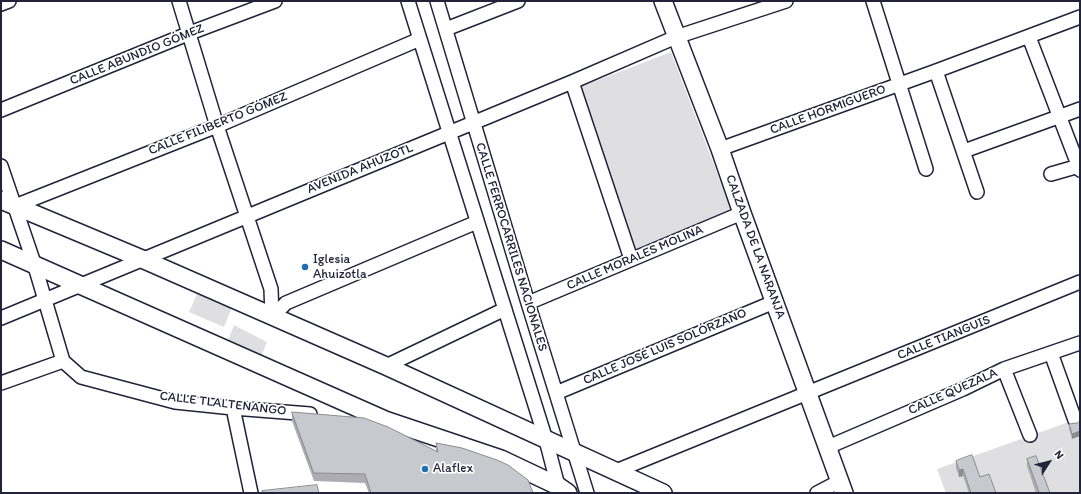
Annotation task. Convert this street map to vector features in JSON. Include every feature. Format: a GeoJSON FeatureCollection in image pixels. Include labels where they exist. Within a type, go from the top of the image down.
{"type":"FeatureCollection","features":[{"type":"Feature","properties":{"kind":"main road","name":"CALZADA DE LA NARANJA"},"geometry":{"type":"LineString","coordinates":[[663,1],[720,149],[742,214],[842,487]]}},
{"type":"Feature","properties":{"kind":"main road"},"geometry":{"type":"LineString","coordinates":[[8,203],[142,259],[386,366],[663,493]]}},
{"type":"Feature","properties":{"kind":"main road"},"geometry":{"type":"LineString","coordinates":[[1,250],[34,263],[385,420],[501,459],[563,490]]}},
{"type":"Feature","properties":{"kind":"street"},"geometry":{"type":"LineString","coordinates":[[1,4],[9,1]]}},
{"type":"Feature","properties":{"kind":"street"},"geometry":{"type":"LineString","coordinates":[[179,1],[190,33],[217,126],[271,289],[272,317]]}},
{"type":"Feature","properties":{"kind":"street","name":"CALLE ABUNDIO GÓMEZ"},"geometry":{"type":"LineString","coordinates":[[1,110],[190,33],[274,1]]}},
{"type":"Feature","properties":{"kind":"street","name":"CALLE FERROCARRILES NACIONALES"},"geometry":{"type":"LineString","coordinates":[[408,1],[563,490]]}},
{"type":"Feature","properties":{"kind":"street","name":"CALLE FERROCARRILES NACIONALES"},"geometry":{"type":"LineString","coordinates":[[437,1],[587,493]]}},
{"type":"Feature","properties":{"kind":"street"},"geometry":{"type":"LineString","coordinates":[[446,29],[518,1]]}},
{"type":"Feature","properties":{"kind":"street","name":"AVENIDA AHUZOTL"},"geometry":{"type":"LineString","coordinates":[[1,318],[572,82],[676,37],[786,1]]}},
{"type":"Feature","properties":{"kind":"street"},"geometry":{"type":"LineString","coordinates":[[872,1],[900,84],[926,169]]}},
{"type":"Feature","properties":{"kind":"street","name":"CALLE HORMIGUERO"},"geometry":{"type":"LineString","coordinates":[[720,149],[1029,37],[1080,17]]}},
{"type":"Feature","properties":{"kind":"street"},"geometry":{"type":"LineString","coordinates":[[1029,37],[1079,168],[1051,174]]}},
{"type":"Feature","properties":{"kind":"street","name":"CALLE FILIBERTO GÓMEZ"},"geometry":{"type":"LineString","coordinates":[[8,203],[217,126],[420,39]]}},
{"type":"Feature","properties":{"kind":"street"},"geometry":{"type":"LineString","coordinates":[[936,71],[977,192]]}},
{"type":"Feature","properties":{"kind":"street"},"geometry":{"type":"LineString","coordinates":[[572,82],[631,259]]}},
{"type":"Feature","properties":{"kind":"street"},"geometry":{"type":"LineString","coordinates":[[964,151],[1080,109]]}},
{"type":"Feature","properties":{"kind":"street"},"geometry":{"type":"LineString","coordinates":[[1,166],[8,203],[34,263],[63,362],[1,383]]}},
{"type":"Feature","properties":{"kind":"street","name":"CALLE MORALES MOLINA"},"geometry":{"type":"LineString","coordinates":[[528,303],[742,214]]}},
{"type":"Feature","properties":{"kind":"street"},"geometry":{"type":"LineString","coordinates":[[272,317],[286,303],[477,222]]}},
{"type":"Feature","properties":{"kind":"street","name":"CALLE TIANGUIS"},"geometry":{"type":"LineString","coordinates":[[616,471],[1080,282]]}},
{"type":"Feature","properties":{"kind":"street","name":"CALLE JOSÉ LUIS SOLÓRZANO"},"geometry":{"type":"LineString","coordinates":[[556,393],[774,302]]}},
{"type":"Feature","properties":{"kind":"street"},"geometry":{"type":"LineString","coordinates":[[386,366],[505,309]]}},
{"type":"Feature","properties":{"kind":"street","name":"CALLE QUEZALA"},"geometry":{"type":"LineString","coordinates":[[828,447],[963,389],[1004,369],[1080,343]]}},
{"type":"Feature","properties":{"kind":"street"},"geometry":{"type":"LineString","coordinates":[[1051,353],[1076,420]]}},
{"type":"Feature","properties":{"kind":"street","name":"CALLE TLALTENANGO"},"geometry":{"type":"LineString","coordinates":[[63,362],[81,377],[175,402],[321,415]]}},
{"type":"Feature","properties":{"kind":"street"},"geometry":{"type":"LineString","coordinates":[[1004,369],[1030,435]]}},
{"type":"Feature","properties":{"kind":"street"},"geometry":{"type":"LineString","coordinates":[[233,408],[251,493]]}},
{"type":"Feature","properties":{"kind":"street"},"geometry":{"type":"LineString","coordinates":[[345,416],[385,420]]}},
{"type":"Feature","properties":{"kind":"street"},"geometry":{"type":"LineString","coordinates":[[817,493],[842,487]]}},
{"type":"Feature","properties":{"kind":"shaded area"},"geometry":{"type":"Polygon","coordinates":[[[671,52],[732,212],[634,253],[580,87],[671,52]]]}},
{"type":"Feature","properties":{"kind":"shaded area"},"geometry":{"type":"Polygon","coordinates":[[[198,292],[232,307],[224,327],[189,312],[198,292]]]}},
{"type":"Feature","properties":{"kind":"shaded area"},"geometry":{"type":"Polygon","coordinates":[[[234,325],[267,342],[260,359],[227,343],[234,325]]]}},
{"type":"Feature","properties":{"kind":"shaded area"},"geometry":{"type":"Polygon","coordinates":[[[1080,418],[1080,493],[946,493],[937,469],[1080,418]]]}},
{"type":"Feature","properties":{"kind":"building"},"geometry":{"type":"Polygon","coordinates":[[[292,412],[364,418],[388,427],[438,452],[436,443],[462,448],[508,465],[528,480],[533,493],[371,493],[365,474],[314,473],[292,412]]]}},
{"type":"Feature","properties":{"kind":"building"},"geometry":{"type":"Polygon","coordinates":[[[1080,421],[1080,431],[1072,434],[1069,424],[1080,421]]]}},
{"type":"Feature","properties":{"kind":"building"},"geometry":{"type":"Polygon","coordinates":[[[972,455],[980,477],[989,474],[996,493],[971,493],[963,469],[959,470],[956,461],[972,455]]]}},
{"type":"Feature","properties":{"kind":"building"},"geometry":{"type":"Polygon","coordinates":[[[1036,456],[1050,493],[1035,493],[1039,492],[1027,459],[1036,456]]]}},
{"type":"Feature","properties":{"kind":"building"},"geometry":{"type":"Polygon","coordinates":[[[317,485],[319,493],[262,493],[262,491],[317,485]]]}},
{"type":"Feature","properties":{"kind":"place","name":"Iglesia Ahuizotla"},"geometry":{"type":"Point","coordinates":[305,267]}},
{"type":"Feature","properties":{"kind":"place","name":"Alaflex"},"geometry":{"type":"Point","coordinates":[425,469]}}]}
